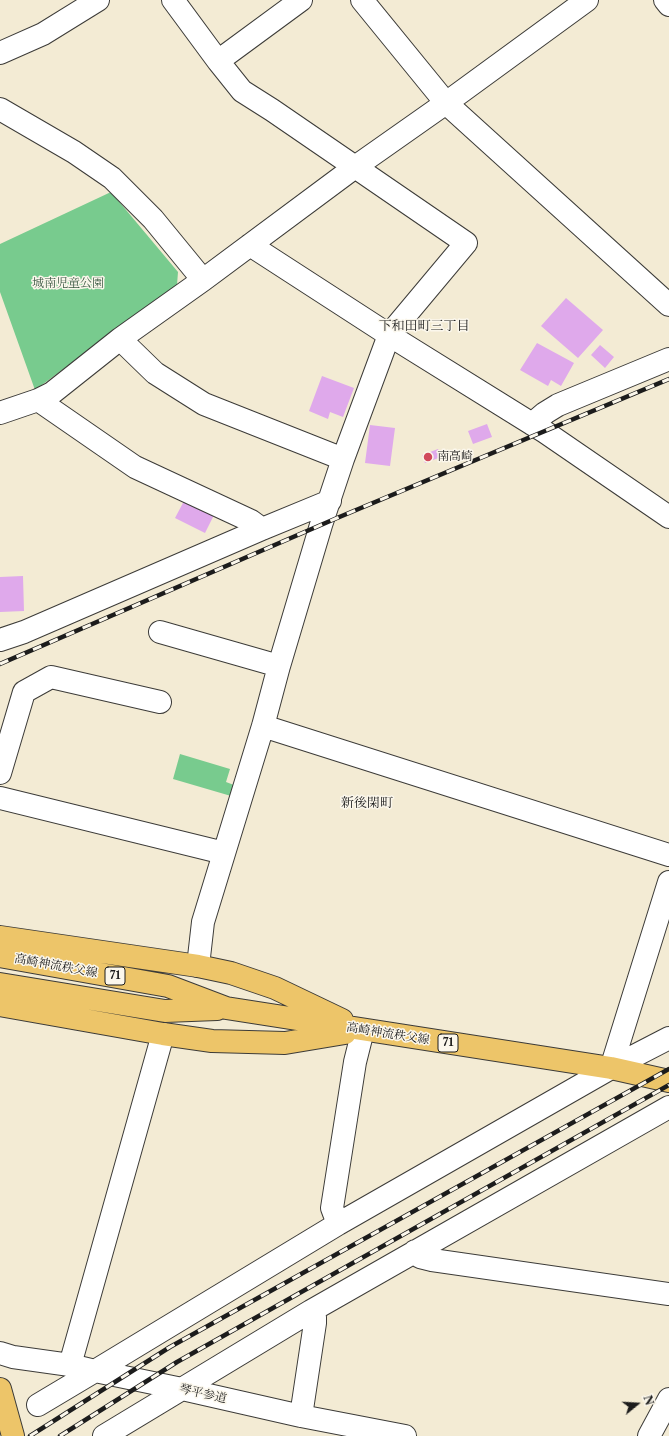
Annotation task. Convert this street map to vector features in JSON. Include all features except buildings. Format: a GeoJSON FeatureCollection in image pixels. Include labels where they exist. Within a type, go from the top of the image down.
{"type":"FeatureCollection","features":[{"type":"Feature","properties":{"kind":"main road","name":"71"},"geometry":{"type":"LineString","coordinates":[[0,937],[198,966],[231,973],[275,988],[363,1030]]}},
{"type":"Feature","properties":{"kind":"main road","name":"高崎神流秩父線"},"geometry":{"type":"LineString","coordinates":[[0,956],[168,986],[226,1008],[611,1068],[669,1081]]}},
{"type":"Feature","properties":{"kind":"main road","name":"高崎神流秩父線"},"geometry":{"type":"LineString","coordinates":[[0,984],[165,1011],[226,1008]]}},
{"type":"Feature","properties":{"kind":"main road","name":"71"},"geometry":{"type":"LineString","coordinates":[[0,1005],[163,1034],[212,1041],[285,1043],[363,1030]]}},
{"type":"Feature","properties":{"kind":"main road"},"geometry":{"type":"LineString","coordinates":[[0,1389],[12,1436]]}},
{"type":"Feature","properties":{"kind":"street"},"geometry":{"type":"LineString","coordinates":[[0,53],[43,34],[98,0]]}},
{"type":"Feature","properties":{"kind":"street"},"geometry":{"type":"LineString","coordinates":[[173,0],[242,91],[466,243],[389,335],[343,459],[279,666],[263,726],[203,922],[198,966]]}},
{"type":"Feature","properties":{"kind":"street"},"geometry":{"type":"LineString","coordinates":[[218,61],[301,0]]}},
{"type":"Feature","properties":{"kind":"street"},"geometry":{"type":"LineString","coordinates":[[362,0],[446,103],[669,305]]}},
{"type":"Feature","properties":{"kind":"street"},"geometry":{"type":"LineString","coordinates":[[0,413],[38,400],[52,393],[120,339],[587,0]]}},
{"type":"Feature","properties":{"kind":"street"},"geometry":{"type":"LineString","coordinates":[[665,0],[669,5]]}},
{"type":"Feature","properties":{"kind":"street"},"geometry":{"type":"LineString","coordinates":[[0,109],[74,152],[112,178],[153,219],[203,280]]}},
{"type":"Feature","properties":{"kind":"street"},"geometry":{"type":"LineString","coordinates":[[250,245],[389,335],[532,424],[669,516]]}},
{"type":"Feature","properties":{"kind":"street"},"geometry":{"type":"LineString","coordinates":[[120,339],[155,373],[204,404],[343,459]]}},
{"type":"Feature","properties":{"kind":"street"},"geometry":{"type":"LineString","coordinates":[[532,424],[545,413],[558,405],[669,359]]}},
{"type":"Feature","properties":{"kind":"street"},"geometry":{"type":"LineString","coordinates":[[38,400],[134,467],[251,521],[262,529]]}},
{"type":"Feature","properties":{"kind":"street"},"geometry":{"type":"LineString","coordinates":[[0,640],[24,632],[330,501]]}},
{"type":"Feature","properties":{"kind":"street"},"geometry":{"type":"LineString","coordinates":[[160,632],[279,666]]}},
{"type":"Feature","properties":{"kind":"street"},"geometry":{"type":"LineString","coordinates":[[0,773],[24,692],[51,677],[160,702]]}},
{"type":"Feature","properties":{"kind":"street"},"geometry":{"type":"LineString","coordinates":[[263,726],[669,855]]}},
{"type":"Feature","properties":{"kind":"street"},"geometry":{"type":"LineString","coordinates":[[0,798],[224,852]]}},
{"type":"Feature","properties":{"kind":"street"},"geometry":{"type":"LineString","coordinates":[[611,1068],[669,882]]}},
{"type":"Feature","properties":{"kind":"street"},"geometry":{"type":"LineString","coordinates":[[338,1224],[332,1208],[355,1062],[363,1030]]}},
{"type":"Feature","properties":{"kind":"street"},"geometry":{"type":"LineString","coordinates":[[70,1365],[163,1034]]}},
{"type":"Feature","properties":{"kind":"street"},"geometry":{"type":"LineString","coordinates":[[38,1405],[96,1372],[338,1224],[611,1068],[669,1038]]}},
{"type":"Feature","properties":{"kind":"street"},"geometry":{"type":"LineString","coordinates":[[104,1436],[311,1311],[669,1107]]}},
{"type":"Feature","properties":{"kind":"street"},"geometry":{"type":"LineString","coordinates":[[415,1251],[420,1257],[432,1260],[669,1294]]}},
{"type":"Feature","properties":{"kind":"street"},"geometry":{"type":"LineString","coordinates":[[301,1416],[315,1323],[315,1317],[311,1311]]}},
{"type":"Feature","properties":{"kind":"street","name":"琴平参道"},"geometry":{"type":"LineString","coordinates":[[0,1353],[13,1357],[70,1365],[96,1372],[182,1389],[301,1416],[405,1436]]}},
{"type":"Feature","properties":{"kind":"street"},"geometry":{"type":"LineString","coordinates":[[649,1436],[669,1399]]}},
{"type":"Feature","properties":{"kind":"green space","name":"城南児童公園"},"geometry":{"type":"Polygon","coordinates":[[[111,192],[178,272],[177,285],[35,390],[0,292],[0,244],[111,192]]]}},
{"type":"Feature","properties":{"kind":"green space"},"geometry":{"type":"Polygon","coordinates":[[[180,754],[230,769],[226,782],[234,785],[231,796],[173,779],[180,754]]]}},
{"type":"Feature","properties":{"kind":"railway"},"geometry":{"type":"LineString","coordinates":[[0,664],[337,518],[669,379]]}},
{"type":"Feature","properties":{"kind":"railway"},"geometry":{"type":"LineString","coordinates":[[30,1436],[170,1347],[669,1069]]}},
{"type":"Feature","properties":{"kind":"railway"},"geometry":{"type":"LineString","coordinates":[[60,1436],[177,1362],[669,1085]]}},
{"type":"Feature","properties":{"kind":"place","name":"南高崎"},"geometry":{"type":"Point","coordinates":[428,457]}},
{"type":"Feature","properties":{"kind":"district","name":"下和田町三丁目"},"geometry":{"type":"Point","coordinates":[424,326]}},
{"type":"Feature","properties":{"kind":"district","name":"新後閑町"},"geometry":{"type":"Point","coordinates":[367,803]}}]}
